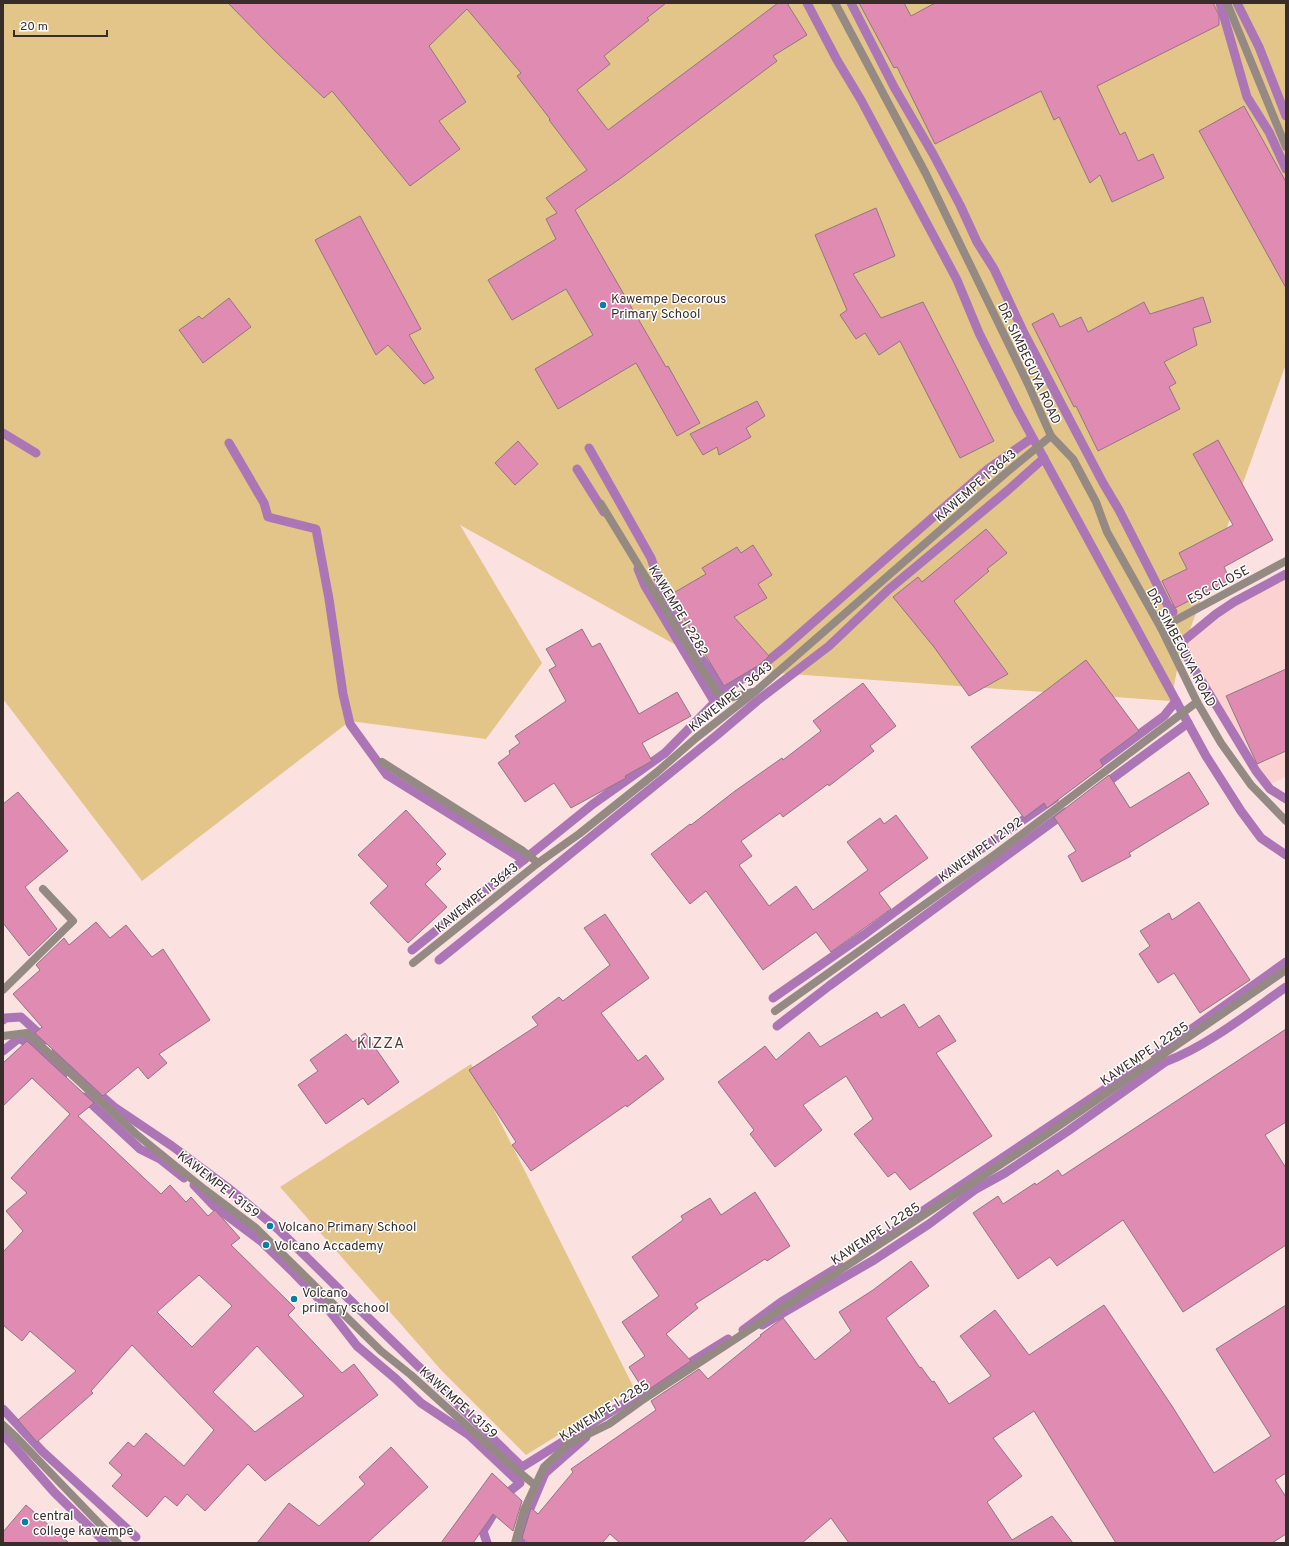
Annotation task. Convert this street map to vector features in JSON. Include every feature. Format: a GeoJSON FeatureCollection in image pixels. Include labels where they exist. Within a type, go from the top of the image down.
{"type":"FeatureCollection","features":[{"type":"Feature","properties":{"kind":"street","name":"DR. SIMBEGUYA ROAD"},"geometry":{"type":"LineString","coordinates":[[835,3],[926,174],[1028,384],[1051,436],[1073,459],[1096,502],[1107,532],[1161,628],[1197,702],[1221,743],[1251,785],[1286,821]]}},
{"type":"Feature","properties":{"kind":"street"},"geometry":{"type":"LineString","coordinates":[[1227,3],[1286,147]]}},
{"type":"Feature","properties":{"kind":"street","name":"KAWEMPE I 3643"},"geometry":{"type":"LineString","coordinates":[[413,963],[538,863],[585,829],[657,772],[696,738],[756,692],[1007,472],[1051,436]]}},
{"type":"Feature","properties":{"kind":"street","name":"KAWEMPE I 2282"},"geometry":{"type":"LineString","coordinates":[[601,504],[700,668],[718,693],[725,699],[756,692]]}},
{"type":"Feature","properties":{"kind":"street","name":"ESC CLOSE"},"geometry":{"type":"LineString","coordinates":[[1161,628],[1286,561]]}},
{"type":"Feature","properties":{"kind":"street","name":"KAWEMPE I 2192"},"geometry":{"type":"LineString","coordinates":[[775,1011],[997,853],[1197,702]]}},
{"type":"Feature","properties":{"kind":"street"},"geometry":{"type":"LineString","coordinates":[[382,762],[523,851],[538,863]]}},
{"type":"Feature","properties":{"kind":"street"},"geometry":{"type":"LineString","coordinates":[[3,990],[73,921],[43,889]]}},
{"type":"Feature","properties":{"kind":"street","name":"KAWEMPE I 2285"},"geometry":{"type":"LineString","coordinates":[[516,1543],[524,1510],[544,1466],[570,1443],[609,1424],[1050,1132],[1286,970]]}},
{"type":"Feature","properties":{"kind":"street","name":"KAWEMPE I 3159"},"geometry":{"type":"LineString","coordinates":[[3,1036],[27,1033],[136,1134],[204,1189],[256,1228],[381,1351],[411,1374],[507,1462],[536,1486]]}},
{"type":"Feature","properties":{"kind":"street"},"geometry":{"type":"LineString","coordinates":[[3,1425],[118,1543]]}},
{"type":"Feature","properties":{"kind":"shaded area"},"geometry":{"type":"Polygon","coordinates":[[[3,3],[1286,3],[1286,364],[1179,660],[1171,701],[719,669],[460,525],[542,663],[486,739],[350,721],[142,881],[3,699],[3,3]]]}},
{"type":"Feature","properties":{"kind":"shaded area"},"geometry":{"type":"Polygon","coordinates":[[[1286,577],[1286,777],[1268,785],[1184,643],[1224,611],[1286,577]]]}},
{"type":"Feature","properties":{"kind":"shaded area"},"geometry":{"type":"Polygon","coordinates":[[[471,1064],[634,1388],[526,1455],[442,1371],[280,1187],[471,1064]]]}},
{"type":"Feature","properties":{"kind":"building"},"geometry":{"type":"Polygon","coordinates":[[[228,3],[666,3],[647,18],[649,20],[604,56],[610,64],[577,90],[608,130],[778,3],[787,3],[807,35],[773,56],[777,61],[621,178],[575,210],[666,367],[668,366],[700,423],[677,436],[636,363],[558,409],[535,369],[593,335],[566,289],[512,320],[488,280],[556,239],[546,219],[557,213],[546,198],[587,170],[517,76],[521,73],[467,9],[429,46],[466,102],[439,121],[460,149],[410,186],[332,91],[324,98],[228,3]]]}},
{"type":"Feature","properties":{"kind":"building"},"geometry":{"type":"Polygon","coordinates":[[[859,3],[904,3],[911,16],[935,3],[1213,3],[1219,15],[1219,25],[1097,86],[1120,135],[1125,132],[1138,161],[1153,154],[1164,178],[1112,202],[1100,175],[1090,183],[1059,117],[1054,120],[1041,91],[935,144],[897,67],[894,68],[859,3]]]}},
{"type":"Feature","properties":{"kind":"building"},"geometry":{"type":"Polygon","coordinates":[[[1244,106],[1286,182],[1286,288],[1199,131],[1244,106]]]}},
{"type":"Feature","properties":{"kind":"building"},"geometry":{"type":"Polygon","coordinates":[[[876,208],[895,256],[853,274],[881,318],[923,302],[994,441],[960,458],[900,341],[879,355],[865,333],[856,339],[840,315],[847,310],[815,235],[876,208]]]}},
{"type":"Feature","properties":{"kind":"building"},"geometry":{"type":"Polygon","coordinates":[[[360,216],[421,329],[409,335],[434,378],[424,384],[388,345],[376,355],[315,240],[360,216]]]}},
{"type":"Feature","properties":{"kind":"building"},"geometry":{"type":"Polygon","coordinates":[[[1203,297],[1211,322],[1193,328],[1197,345],[1164,362],[1176,383],[1169,387],[1180,409],[1098,451],[1076,406],[1074,407],[1032,324],[1053,313],[1060,327],[1081,317],[1088,332],[1144,302],[1150,314],[1203,297]]]}},
{"type":"Feature","properties":{"kind":"building"},"geometry":{"type":"Polygon","coordinates":[[[229,298],[251,327],[203,363],[179,330],[199,316],[202,319],[229,298]]]}},
{"type":"Feature","properties":{"kind":"building"},"geometry":{"type":"Polygon","coordinates":[[[757,401],[765,416],[746,428],[751,437],[719,455],[717,447],[703,455],[690,434],[757,401]]]}},
{"type":"Feature","properties":{"kind":"building"},"geometry":{"type":"Polygon","coordinates":[[[1218,440],[1273,540],[1224,567],[1230,580],[1175,608],[1162,581],[1187,569],[1179,553],[1233,525],[1193,454],[1218,440]]]}},
{"type":"Feature","properties":{"kind":"building"},"geometry":{"type":"Polygon","coordinates":[[[518,441],[538,464],[515,485],[495,463],[518,441]]]}},
{"type":"Feature","properties":{"kind":"building"},"geometry":{"type":"Polygon","coordinates":[[[986,529],[1007,553],[987,569],[989,571],[954,601],[1008,674],[969,696],[934,647],[893,597],[918,577],[922,582],[986,529]]]}},
{"type":"Feature","properties":{"kind":"building"},"geometry":{"type":"Polygon","coordinates":[[[753,545],[772,575],[758,584],[767,598],[734,617],[769,656],[759,665],[724,686],[670,595],[706,574],[702,568],[737,547],[741,553],[753,545]]]}},
{"type":"Feature","properties":{"kind":"building"},"geometry":{"type":"Polygon","coordinates":[[[582,629],[592,647],[600,643],[639,714],[677,692],[691,716],[642,743],[652,761],[625,776],[626,778],[571,808],[554,783],[525,802],[498,763],[510,754],[509,751],[520,743],[515,736],[566,701],[549,670],[556,666],[546,649],[582,629]]]}},
{"type":"Feature","properties":{"kind":"building"},"geometry":{"type":"Polygon","coordinates":[[[1086,660],[1139,731],[1100,760],[1103,766],[1047,808],[1044,803],[1024,818],[971,747],[1086,660]]]}},
{"type":"Feature","properties":{"kind":"building"},"geometry":{"type":"Polygon","coordinates":[[[1286,669],[1286,751],[1257,764],[1226,696],[1286,669]]]}},
{"type":"Feature","properties":{"kind":"building"},"geometry":{"type":"Polygon","coordinates":[[[863,683],[896,726],[870,746],[874,751],[829,786],[828,784],[783,817],[780,813],[741,841],[752,856],[739,865],[769,906],[796,886],[813,910],[868,870],[847,842],[880,818],[884,824],[896,815],[928,858],[879,893],[891,909],[831,952],[816,932],[763,970],[706,891],[690,904],[651,854],[735,791],[782,758],[783,760],[821,731],[813,721],[863,683]]]}},
{"type":"Feature","properties":{"kind":"building"},"geometry":{"type":"Polygon","coordinates":[[[1189,772],[1209,804],[1129,853],[1131,856],[1082,882],[1068,856],[1076,851],[1054,817],[1109,775],[1130,808],[1189,772]]]}},
{"type":"Feature","properties":{"kind":"building"},"geometry":{"type":"Polygon","coordinates":[[[18,792],[68,851],[25,887],[57,929],[29,956],[3,923],[3,804],[18,792]]]}},
{"type":"Feature","properties":{"kind":"building"},"geometry":{"type":"Polygon","coordinates":[[[406,810],[446,854],[436,864],[441,869],[425,884],[447,907],[408,943],[370,903],[388,886],[358,855],[406,810]]]}},
{"type":"Feature","properties":{"kind":"building"},"geometry":{"type":"Polygon","coordinates":[[[1199,902],[1250,980],[1200,1013],[1174,973],[1158,983],[1139,954],[1150,946],[1140,931],[1169,913],[1172,920],[1199,902]]]}},
{"type":"Feature","properties":{"kind":"building"},"geometry":{"type":"Polygon","coordinates":[[[605,914],[649,978],[601,1013],[638,1061],[646,1055],[664,1079],[627,1107],[626,1105],[531,1171],[512,1145],[516,1142],[469,1070],[538,1025],[532,1017],[559,997],[563,1001],[610,965],[584,928],[605,914]]]}},
{"type":"Feature","properties":{"kind":"building"},"geometry":{"type":"Polygon","coordinates":[[[96,922],[110,938],[126,925],[152,957],[163,949],[210,1020],[159,1054],[167,1063],[148,1079],[138,1067],[103,1096],[35,1033],[42,1027],[13,994],[40,970],[36,965],[64,938],[69,945],[96,922]]]}},
{"type":"Feature","properties":{"kind":"building"},"geometry":{"type":"Polygon","coordinates":[[[904,1004],[919,1028],[939,1015],[956,1041],[936,1053],[992,1136],[910,1190],[895,1172],[888,1177],[854,1134],[873,1119],[846,1076],[803,1105],[822,1130],[775,1167],[750,1134],[754,1130],[718,1082],[765,1046],[776,1060],[809,1032],[820,1047],[877,1012],[881,1018],[904,1004]]]}},
{"type":"Feature","properties":{"kind":"building"},"geometry":{"type":"Polygon","coordinates":[[[1286,1029],[1286,1122],[1265,1135],[1286,1168],[1286,1245],[1183,1312],[1123,1220],[1057,1266],[1050,1257],[1018,1279],[973,1213],[998,1196],[1003,1204],[1058,1170],[1062,1176],[1286,1029]]]}},
{"type":"Feature","properties":{"kind":"building"},"geometry":{"type":"Polygon","coordinates":[[[365,1033],[399,1082],[368,1105],[363,1098],[326,1124],[298,1085],[318,1071],[310,1060],[346,1034],[353,1042],[365,1033]]]}},
{"type":"Feature","properties":{"kind":"building"},"geometry":{"type":"Polygon","coordinates":[[[27,1041],[94,1103],[78,1116],[161,1194],[170,1185],[186,1202],[191,1197],[208,1216],[215,1210],[240,1238],[231,1245],[295,1308],[288,1315],[342,1373],[354,1364],[378,1395],[265,1481],[248,1464],[205,1511],[187,1494],[177,1506],[165,1496],[147,1517],[112,1486],[122,1475],[109,1463],[128,1442],[134,1447],[146,1433],[184,1466],[214,1430],[132,1345],[91,1391],[93,1393],[37,1442],[18,1420],[76,1371],[30,1331],[22,1341],[3,1325],[3,1252],[23,1231],[6,1211],[27,1193],[11,1178],[70,1114],[32,1078],[3,1106],[3,1063],[27,1041]],[[199,1275],[157,1312],[192,1347],[232,1306],[199,1275]],[[257,1346],[213,1392],[255,1432],[304,1396],[257,1346]]]}},
{"type":"Feature","properties":{"kind":"building"},"geometry":{"type":"Polygon","coordinates":[[[755,1192],[790,1246],[767,1261],[765,1259],[695,1304],[698,1308],[666,1334],[691,1361],[645,1392],[629,1367],[645,1356],[622,1322],[659,1296],[632,1257],[683,1220],[681,1216],[710,1198],[721,1215],[755,1192]]]}},
{"type":"Feature","properties":{"kind":"building"},"geometry":{"type":"Polygon","coordinates":[[[911,1261],[929,1286],[886,1318],[920,1368],[921,1367],[932,1382],[934,1381],[949,1404],[991,1376],[960,1336],[995,1310],[1029,1355],[1104,1305],[1172,1406],[1214,1473],[1271,1436],[1216,1349],[1286,1305],[1286,1473],[1275,1480],[1286,1497],[1286,1534],[1272,1543],[1116,1543],[1034,1411],[993,1438],[1022,1476],[987,1502],[1012,1540],[1052,1516],[1073,1543],[849,1543],[831,1518],[802,1543],[620,1543],[610,1534],[602,1543],[528,1543],[522,1538],[531,1508],[538,1514],[573,1472],[571,1469],[656,1410],[651,1401],[699,1369],[708,1379],[761,1336],[760,1335],[783,1318],[815,1360],[851,1331],[839,1312],[873,1290],[911,1261]]]}},
{"type":"Feature","properties":{"kind":"building"},"geometry":{"type":"Polygon","coordinates":[[[391,1447],[428,1487],[367,1543],[257,1543],[289,1503],[319,1526],[365,1484],[359,1477],[391,1447]]]}},
{"type":"Feature","properties":{"kind":"building"},"geometry":{"type":"Polygon","coordinates":[[[492,1473],[522,1501],[513,1531],[493,1514],[473,1543],[441,1543],[492,1473]]]}},
{"type":"Feature","properties":{"kind":"building"},"geometry":{"type":"Polygon","coordinates":[[[26,1505],[69,1543],[3,1543],[3,1532],[26,1505]]]}},
{"type":"Feature","properties":{"kind":"waterway"},"geometry":{"type":"LineString","coordinates":[[807,3],[837,60],[861,100],[957,280],[979,333],[1017,409],[1206,756],[1241,811],[1261,838],[1286,855]]}},
{"type":"Feature","properties":{"kind":"waterway"},"geometry":{"type":"LineString","coordinates":[[851,3],[894,87],[933,154],[960,205],[977,242],[994,269],[1023,331],[1103,483],[1119,510],[1168,606],[1173,612]]}},
{"type":"Feature","properties":{"kind":"waterway"},"geometry":{"type":"LineString","coordinates":[[1220,3],[1247,97],[1269,132],[1286,169]]}},
{"type":"Feature","properties":{"kind":"waterway"},"geometry":{"type":"LineString","coordinates":[[1237,3],[1259,47],[1286,116]]}},
{"type":"Feature","properties":{"kind":"waterway"},"geometry":{"type":"LineString","coordinates":[[3,433],[36,453]]}},
{"type":"Feature","properties":{"kind":"waterway"},"geometry":{"type":"LineString","coordinates":[[412,950],[593,804],[665,753],[730,687],[758,669],[785,647],[988,469],[1032,438]]}},
{"type":"Feature","properties":{"kind":"waterway"},"geometry":{"type":"LineString","coordinates":[[229,443],[264,503],[268,517],[316,529],[329,599],[343,694],[350,724],[387,775],[524,860]]}},
{"type":"Feature","properties":{"kind":"waterway"},"geometry":{"type":"LineString","coordinates":[[589,448],[651,558],[663,593],[688,641],[722,687],[730,687]]}},
{"type":"Feature","properties":{"kind":"waterway"},"geometry":{"type":"LineString","coordinates":[[439,960],[757,701],[829,646],[888,590],[1007,491],[1044,458]]}},
{"type":"Feature","properties":{"kind":"waterway"},"geometry":{"type":"LineString","coordinates":[[577,469],[604,512]]}},
{"type":"Feature","properties":{"kind":"waterway"},"geometry":{"type":"LineString","coordinates":[[638,569],[645,586],[715,703]]}},
{"type":"Feature","properties":{"kind":"waterway"},"geometry":{"type":"LineString","coordinates":[[1286,574],[1234,602],[1216,614],[1182,642],[1187,657],[1256,771],[1270,789],[1286,799]]}},
{"type":"Feature","properties":{"kind":"waterway"},"geometry":{"type":"LineString","coordinates":[[1092,769],[1164,716],[1176,701]]}},
{"type":"Feature","properties":{"kind":"waterway"},"geometry":{"type":"LineString","coordinates":[[1102,786],[1188,723]]}},
{"type":"Feature","properties":{"kind":"waterway"},"geometry":{"type":"LineString","coordinates":[[773,998],[865,934],[962,862],[1055,798]]}},
{"type":"Feature","properties":{"kind":"waterway"},"geometry":{"type":"LineString","coordinates":[[777,1026],[829,986],[1066,812]]}},
{"type":"Feature","properties":{"kind":"waterway"},"geometry":{"type":"LineString","coordinates":[[1155,1055],[1286,962]]}},
{"type":"Feature","properties":{"kind":"waterway"},"geometry":{"type":"LineString","coordinates":[[762,1325],[874,1260],[929,1224],[976,1189],[1005,1173],[1068,1131],[1165,1062],[1212,1038],[1286,987]]}},
{"type":"Feature","properties":{"kind":"waterway"},"geometry":{"type":"LineString","coordinates":[[3,1020],[5,1018],[21,1017],[46,1040]]}},
{"type":"Feature","properties":{"kind":"waterway"},"geometry":{"type":"LineString","coordinates":[[3,1051],[19,1038],[38,1049],[63,1075]]}},
{"type":"Feature","properties":{"kind":"waterway"},"geometry":{"type":"LineString","coordinates":[[56,1051],[90,1086],[114,1107],[172,1146],[227,1187],[278,1229],[522,1467],[728,1339]]}},
{"type":"Feature","properties":{"kind":"waterway"},"geometry":{"type":"LineString","coordinates":[[863,1251],[1138,1067]]}},
{"type":"Feature","properties":{"kind":"waterway"},"geometry":{"type":"LineString","coordinates":[[84,1097],[140,1149],[160,1159],[184,1178]]}},
{"type":"Feature","properties":{"kind":"waterway"},"geometry":{"type":"LineString","coordinates":[[194,1185],[214,1206],[262,1242],[294,1273],[325,1305],[357,1346],[396,1379],[421,1403],[469,1435],[520,1483],[505,1495],[483,1531],[487,1543]]}},
{"type":"Feature","properties":{"kind":"waterway"},"geometry":{"type":"LineString","coordinates":[[743,1330],[781,1302],[840,1266]]}},
{"type":"Feature","properties":{"kind":"waterway"},"geometry":{"type":"LineString","coordinates":[[3,1409],[42,1451],[136,1537]]}},
{"type":"Feature","properties":{"kind":"waterway"},"geometry":{"type":"LineString","coordinates":[[3,1434],[54,1492],[106,1543]]}},
{"type":"Feature","properties":{"kind":"waterway"},"geometry":{"type":"LineString","coordinates":[[521,1543],[518,1537],[545,1473],[586,1437]]}},
{"type":"Feature","properties":{"kind":"place","name":"Kawempe Decorous Primary School"},"geometry":{"type":"Point","coordinates":[603,305]}},
{"type":"Feature","properties":{"kind":"place","name":"Volcano Primary School"},"geometry":{"type":"Point","coordinates":[270,1226]}},
{"type":"Feature","properties":{"kind":"place","name":"Volcano Accademy"},"geometry":{"type":"Point","coordinates":[266,1245]}},
{"type":"Feature","properties":{"kind":"place","name":"Volcano primary school"},"geometry":{"type":"Point","coordinates":[294,1299]}},
{"type":"Feature","properties":{"kind":"place","name":"central college kawempe"},"geometry":{"type":"Point","coordinates":[25,1522]}},
{"type":"Feature","properties":{"kind":"district","name":"KIZZA"},"geometry":{"type":"Point","coordinates":[381,1043]}}]}
